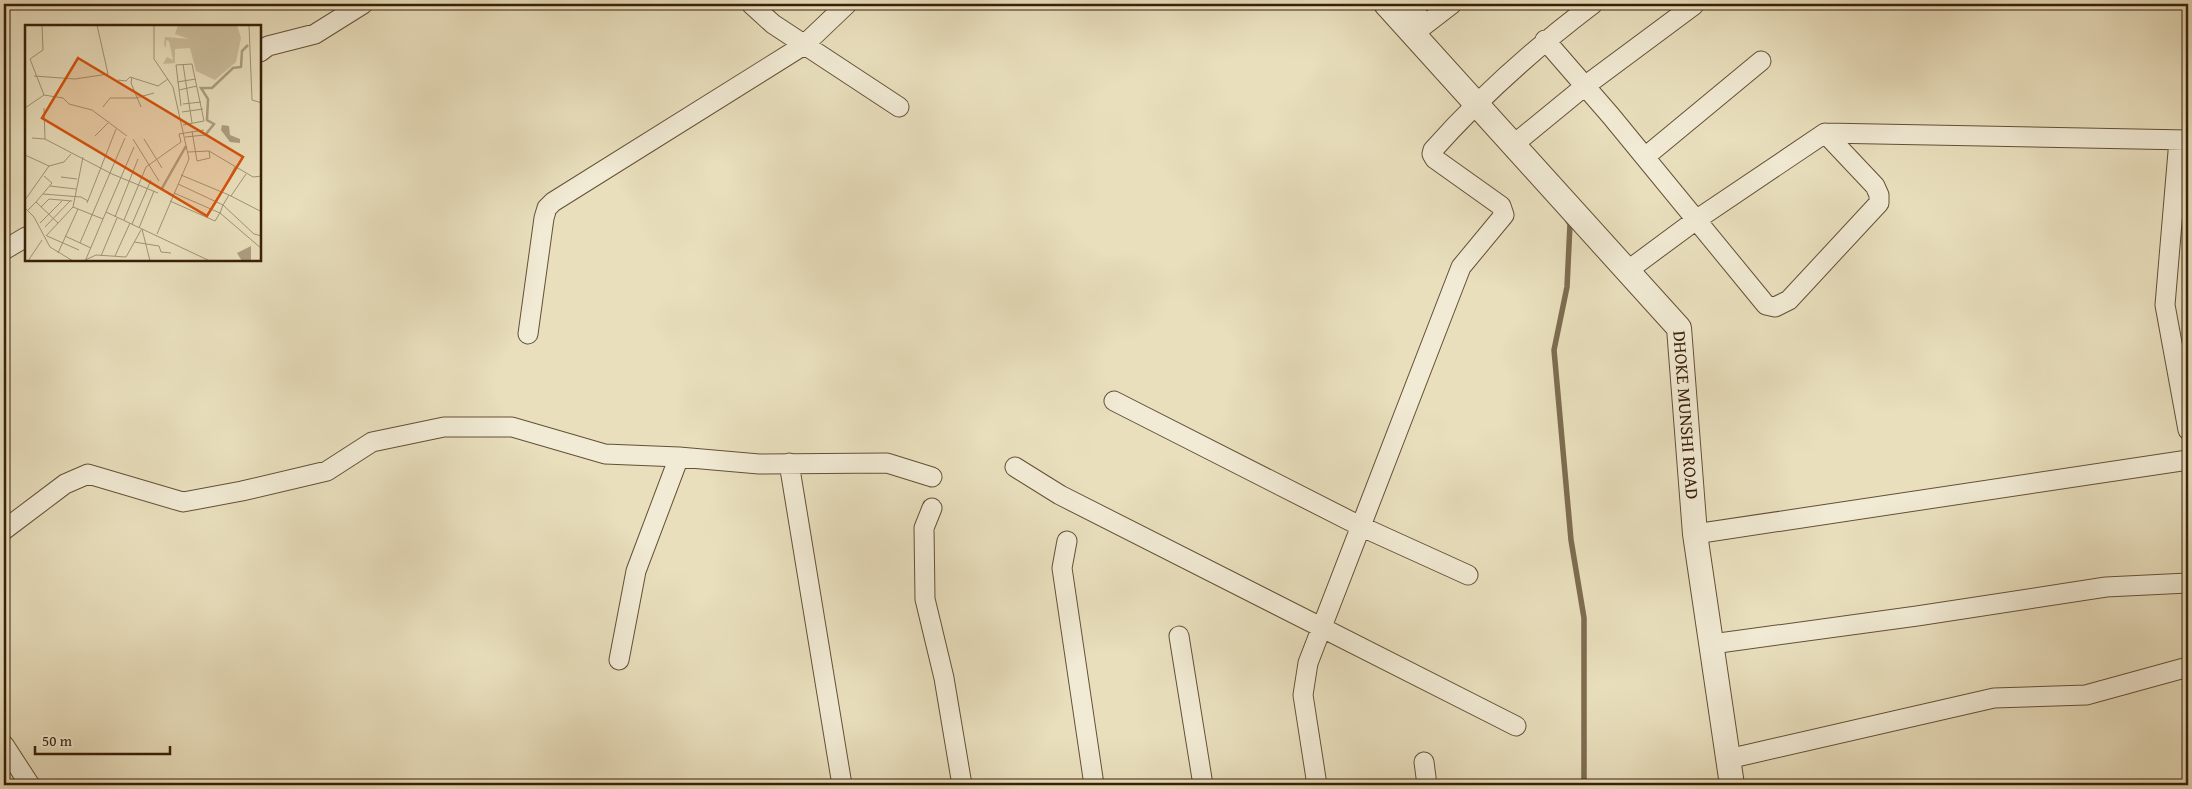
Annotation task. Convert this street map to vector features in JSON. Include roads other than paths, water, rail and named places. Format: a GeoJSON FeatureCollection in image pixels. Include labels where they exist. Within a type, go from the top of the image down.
{"type":"FeatureCollection","features":[{"type":"Feature","properties":{"kind":"street"},"geometry":{"type":"LineString","coordinates":[[261,51],[268,46],[315,34],[363,4]]}},
{"type":"Feature","properties":{"kind":"street"},"geometry":{"type":"LineString","coordinates":[[751,4],[773,24],[898,107]]}},
{"type":"Feature","properties":{"kind":"street"},"geometry":{"type":"LineString","coordinates":[[528,334],[547,208],[553,202],[804,45],[847,4]]}},
{"type":"Feature","properties":{"kind":"street","name":"DHOKE MUNSHI ROAD"},"geometry":{"type":"LineString","coordinates":[[1386,4],[1419,29],[1476,104],[1679,328],[1695,534],[1732,785]]}},
{"type":"Feature","properties":{"kind":"street"},"geometry":{"type":"LineString","coordinates":[[1408,4],[1419,29],[1452,4]]}},
{"type":"Feature","properties":{"kind":"street"},"geometry":{"type":"LineString","coordinates":[[1317,785],[1303,695],[1308,663],[1461,267],[1504,215],[1501,206],[1435,159],[1432,154],[1476,104],[1545,40],[1593,4]]}},
{"type":"Feature","properties":{"kind":"street"},"geometry":{"type":"LineString","coordinates":[[1513,145],[1585,86],[1694,4]]}},
{"type":"Feature","properties":{"kind":"street"},"geometry":{"type":"LineString","coordinates":[[1545,40],[1645,157],[1766,305],[1775,307],[1789,300],[1879,203],[1879,195],[1875,186],[1824,133]]}},
{"type":"Feature","properties":{"kind":"street"},"geometry":{"type":"LineString","coordinates":[[1645,157],[1761,61]]}},
{"type":"Feature","properties":{"kind":"street"},"geometry":{"type":"LineString","coordinates":[[1627,271],[1696,220],[1824,133],[2184,140],[2165,305],[2188,430]]}},
{"type":"Feature","properties":{"kind":"street"},"geometry":{"type":"LineString","coordinates":[[4,250],[25,238]]}},
{"type":"Feature","properties":{"kind":"street"},"geometry":{"type":"LineString","coordinates":[[1114,400],[1360,526],[1468,575]]}},
{"type":"Feature","properties":{"kind":"street"},"geometry":{"type":"LineString","coordinates":[[4,530],[65,484],[88,474],[183,502],[327,471],[372,442],[444,427],[512,428],[605,454],[679,457],[760,464],[887,463],[932,477]]}},
{"type":"Feature","properties":{"kind":"street"},"geometry":{"type":"LineString","coordinates":[[619,660],[636,571],[679,457]]}},
{"type":"Feature","properties":{"kind":"street"},"geometry":{"type":"LineString","coordinates":[[1695,534],[2188,460]]}},
{"type":"Feature","properties":{"kind":"street"},"geometry":{"type":"LineString","coordinates":[[789,463],[842,785]]}},
{"type":"Feature","properties":{"kind":"street"},"geometry":{"type":"LineString","coordinates":[[1015,467],[1060,495],[1516,726]]}},
{"type":"Feature","properties":{"kind":"street"},"geometry":{"type":"LineString","coordinates":[[932,508],[924,528],[925,599],[944,678],[962,785]]}},
{"type":"Feature","properties":{"kind":"street"},"geometry":{"type":"LineString","coordinates":[[1067,541],[1062,568],[1094,785]]}},
{"type":"Feature","properties":{"kind":"street"},"geometry":{"type":"LineString","coordinates":[[1712,644],[1917,616],[2106,587],[2188,583]]}},
{"type":"Feature","properties":{"kind":"street"},"geometry":{"type":"LineString","coordinates":[[1179,636],[1203,785]]}},
{"type":"Feature","properties":{"kind":"street"},"geometry":{"type":"LineString","coordinates":[[1728,759],[1994,698],[2086,696],[2188,667]]}},
{"type":"Feature","properties":{"kind":"street"},"geometry":{"type":"LineString","coordinates":[[4,745],[30,785]]}},
{"type":"Feature","properties":{"kind":"street"},"geometry":{"type":"LineString","coordinates":[[1424,762],[1427,785]]}},
{"type":"Feature","properties":{"kind":"waterway"},"geometry":{"type":"LineString","coordinates":[[1568,221],[1570,224],[1567,287],[1554,350],[1571,540],[1584,618],[1584,785]]}}]}
